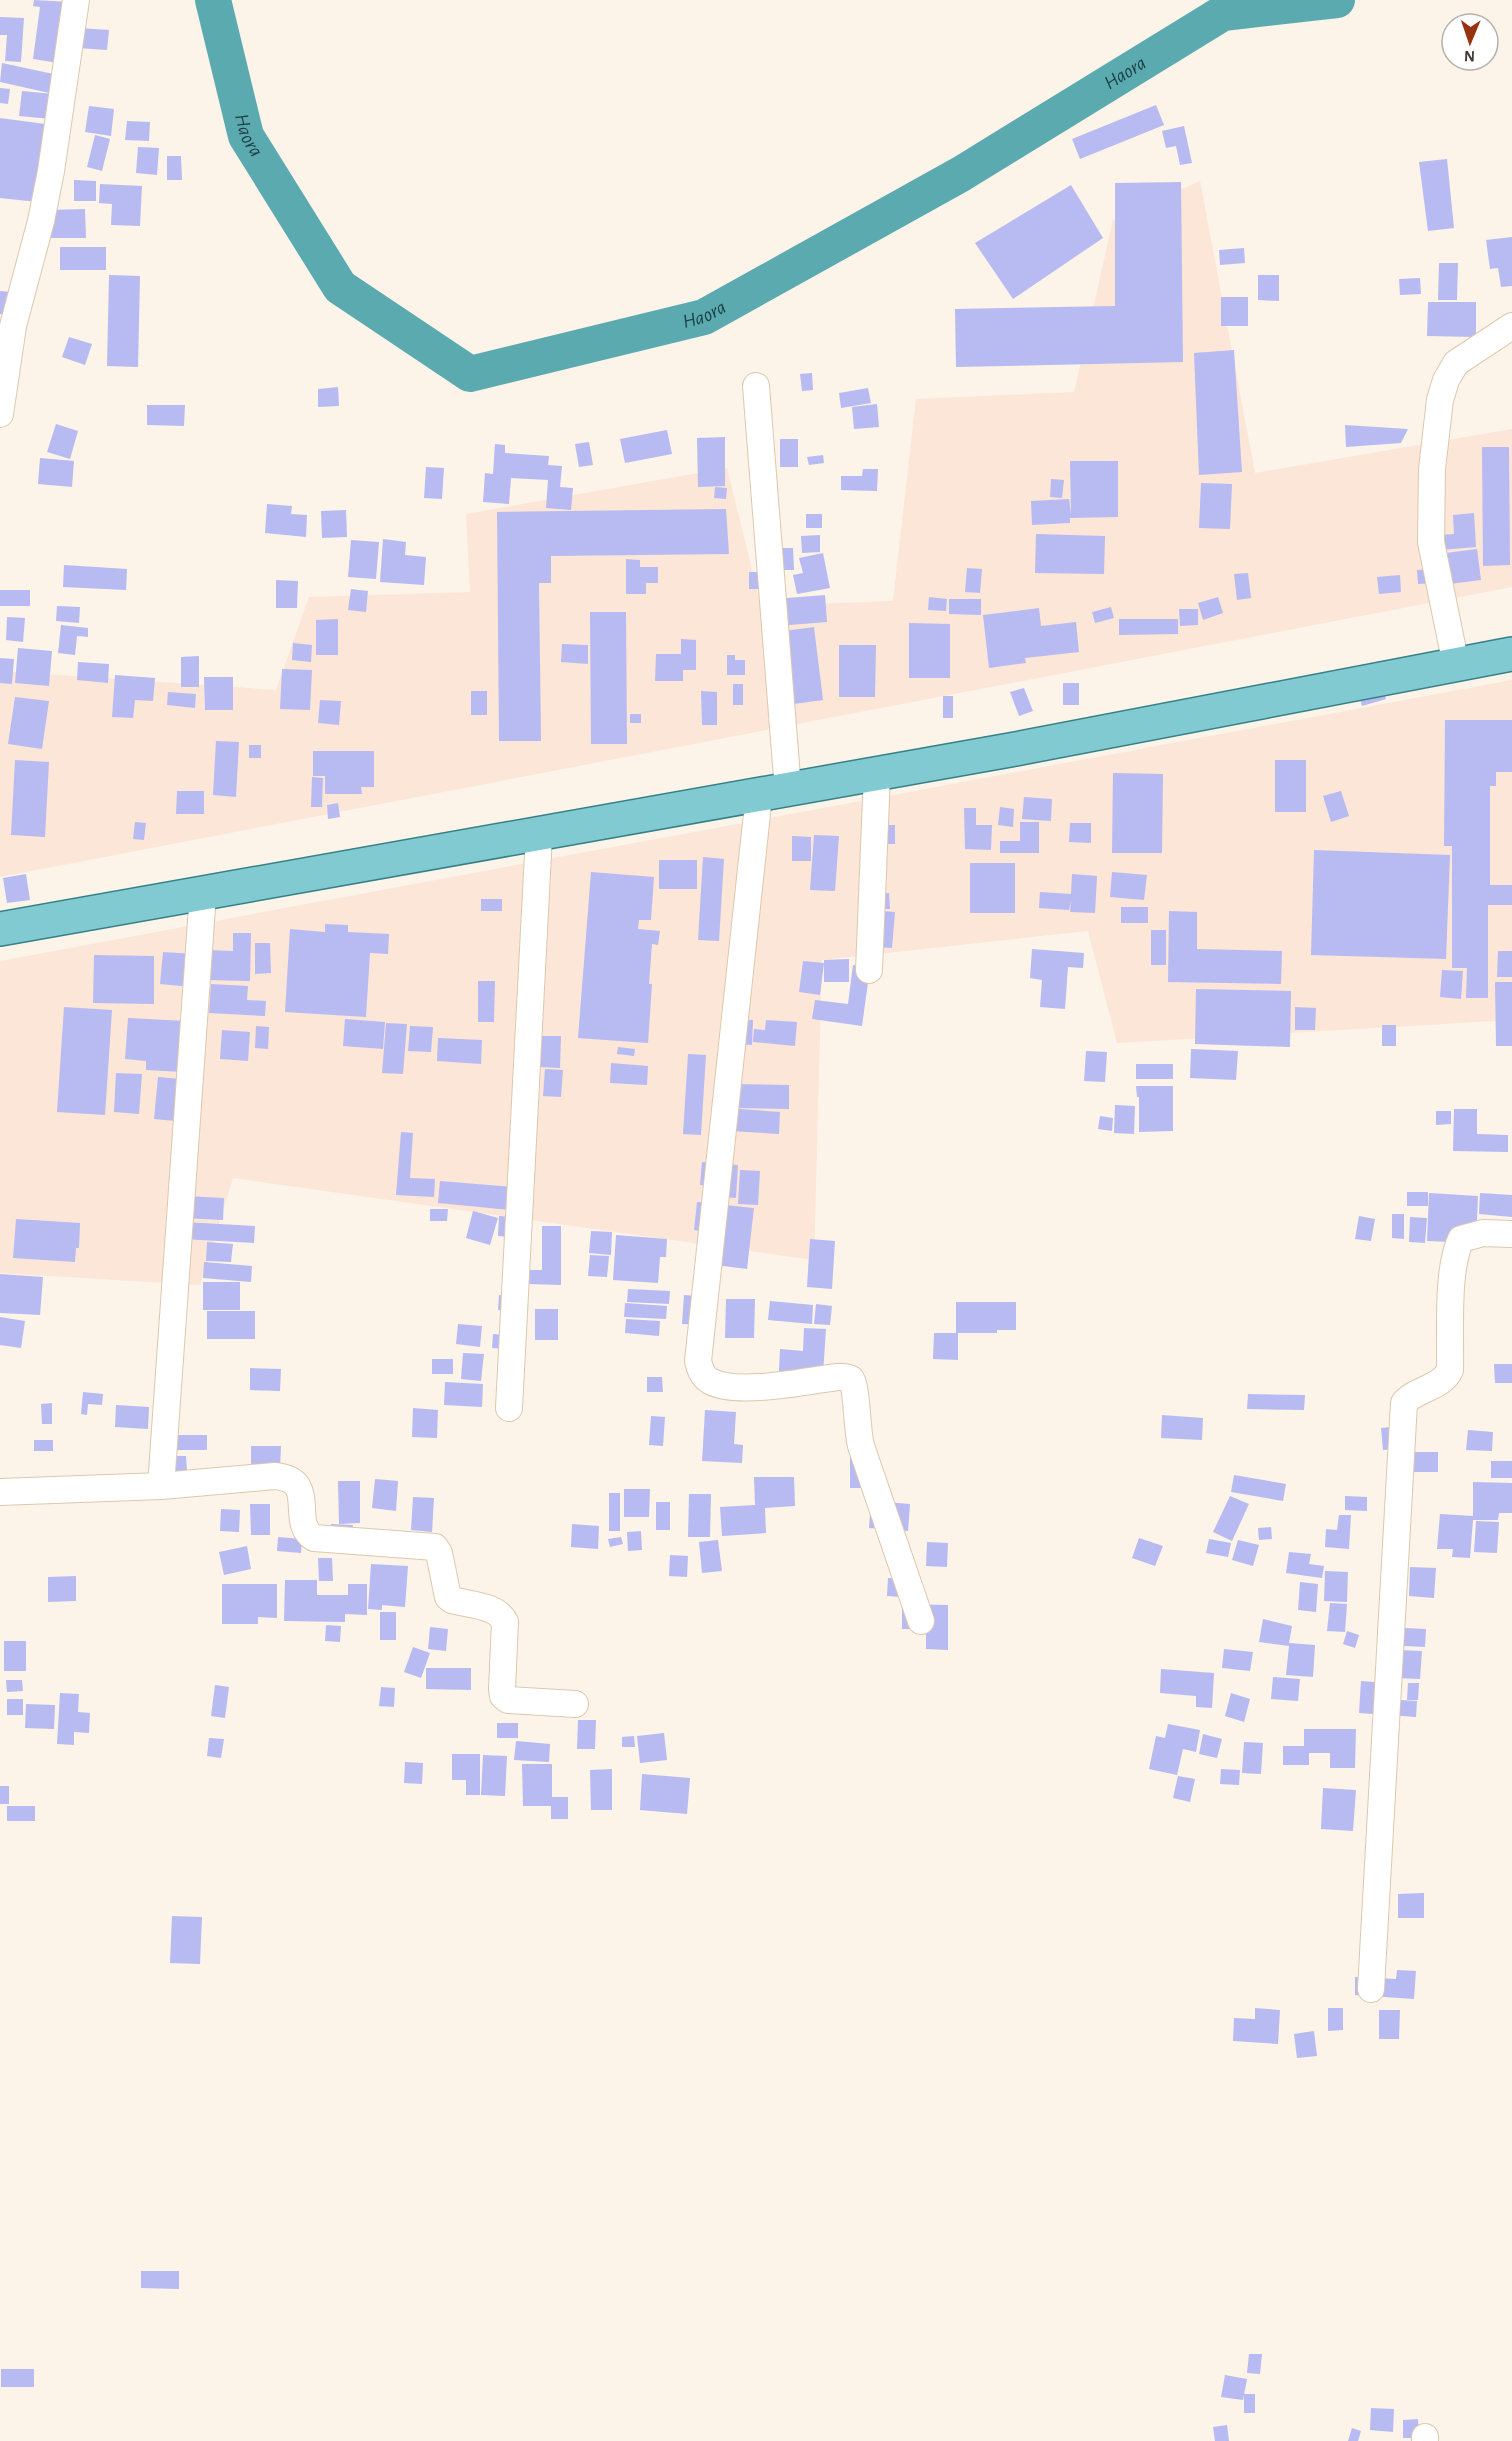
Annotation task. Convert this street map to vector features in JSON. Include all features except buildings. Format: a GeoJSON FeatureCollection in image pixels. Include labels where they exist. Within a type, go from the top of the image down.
{"type":"FeatureCollection","features":[{"type":"Feature","properties":{"kind":"main road"},"geometry":{"type":"LineString","coordinates":[[0,929],[774,793],[1512,654]]}},
{"type":"Feature","properties":{"kind":"street"},"geometry":{"type":"LineString","coordinates":[[0,414],[7,324],[41,221],[76,0]]}},
{"type":"Feature","properties":{"kind":"street"},"geometry":{"type":"LineString","coordinates":[[1456,665],[1435,565],[1431,531],[1432,469],[1440,400],[1446,380],[1456,363],[1512,326]]}},
{"type":"Feature","properties":{"kind":"street"},"geometry":{"type":"LineString","coordinates":[[756,386],[774,793],[698,1361],[701,1372],[710,1380],[725,1385],[756,1388],[837,1377],[847,1377],[852,1380],[861,1446],[921,1621]]}},
{"type":"Feature","properties":{"kind":"street"},"geometry":{"type":"LineString","coordinates":[[870,970],[877,774]]}},
{"type":"Feature","properties":{"kind":"street"},"geometry":{"type":"LineString","coordinates":[[509,1408],[539,835]]}},
{"type":"Feature","properties":{"kind":"street"},"geometry":{"type":"LineString","coordinates":[[161,1486],[203,893]]}},
{"type":"Feature","properties":{"kind":"street"},"geometry":{"type":"LineString","coordinates":[[1371,1989],[1404,1403],[1408,1398],[1442,1380],[1450,1370],[1452,1282],[1457,1249],[1461,1239],[1483,1233],[1512,1234]]}},
{"type":"Feature","properties":{"kind":"street"},"geometry":{"type":"LineString","coordinates":[[0,1492],[161,1486],[275,1476],[289,1478],[298,1486],[305,1527],[309,1535],[314,1538],[427,1545],[435,1548],[439,1553],[448,1597],[502,1615],[505,1622],[503,1695],[508,1700],[575,1704]]}},
{"type":"Feature","properties":{"kind":"shaded area"},"geometry":{"type":"Polygon","coordinates":[[[1200,181],[1255,473],[1512,429],[1512,587],[0,877],[0,671],[276,690],[309,597],[470,592],[466,514],[727,468],[761,606],[893,601],[916,399],[1074,392],[1113,220],[1200,181]]]}},
{"type":"Feature","properties":{"kind":"shaded area"},"geometry":{"type":"Polygon","coordinates":[[[1512,680],[1512,1020],[1117,1043],[1088,931],[822,960],[814,1260],[233,1178],[200,1285],[0,1273],[0,961],[1512,680]]]}},
{"type":"Feature","properties":{"kind":"waterway","name":"Haora"},"geometry":{"type":"LineString","coordinates":[[213,0],[246,136],[340,287],[470,374],[704,317],[961,174],[1223,13],[1337,0]]}}]}
